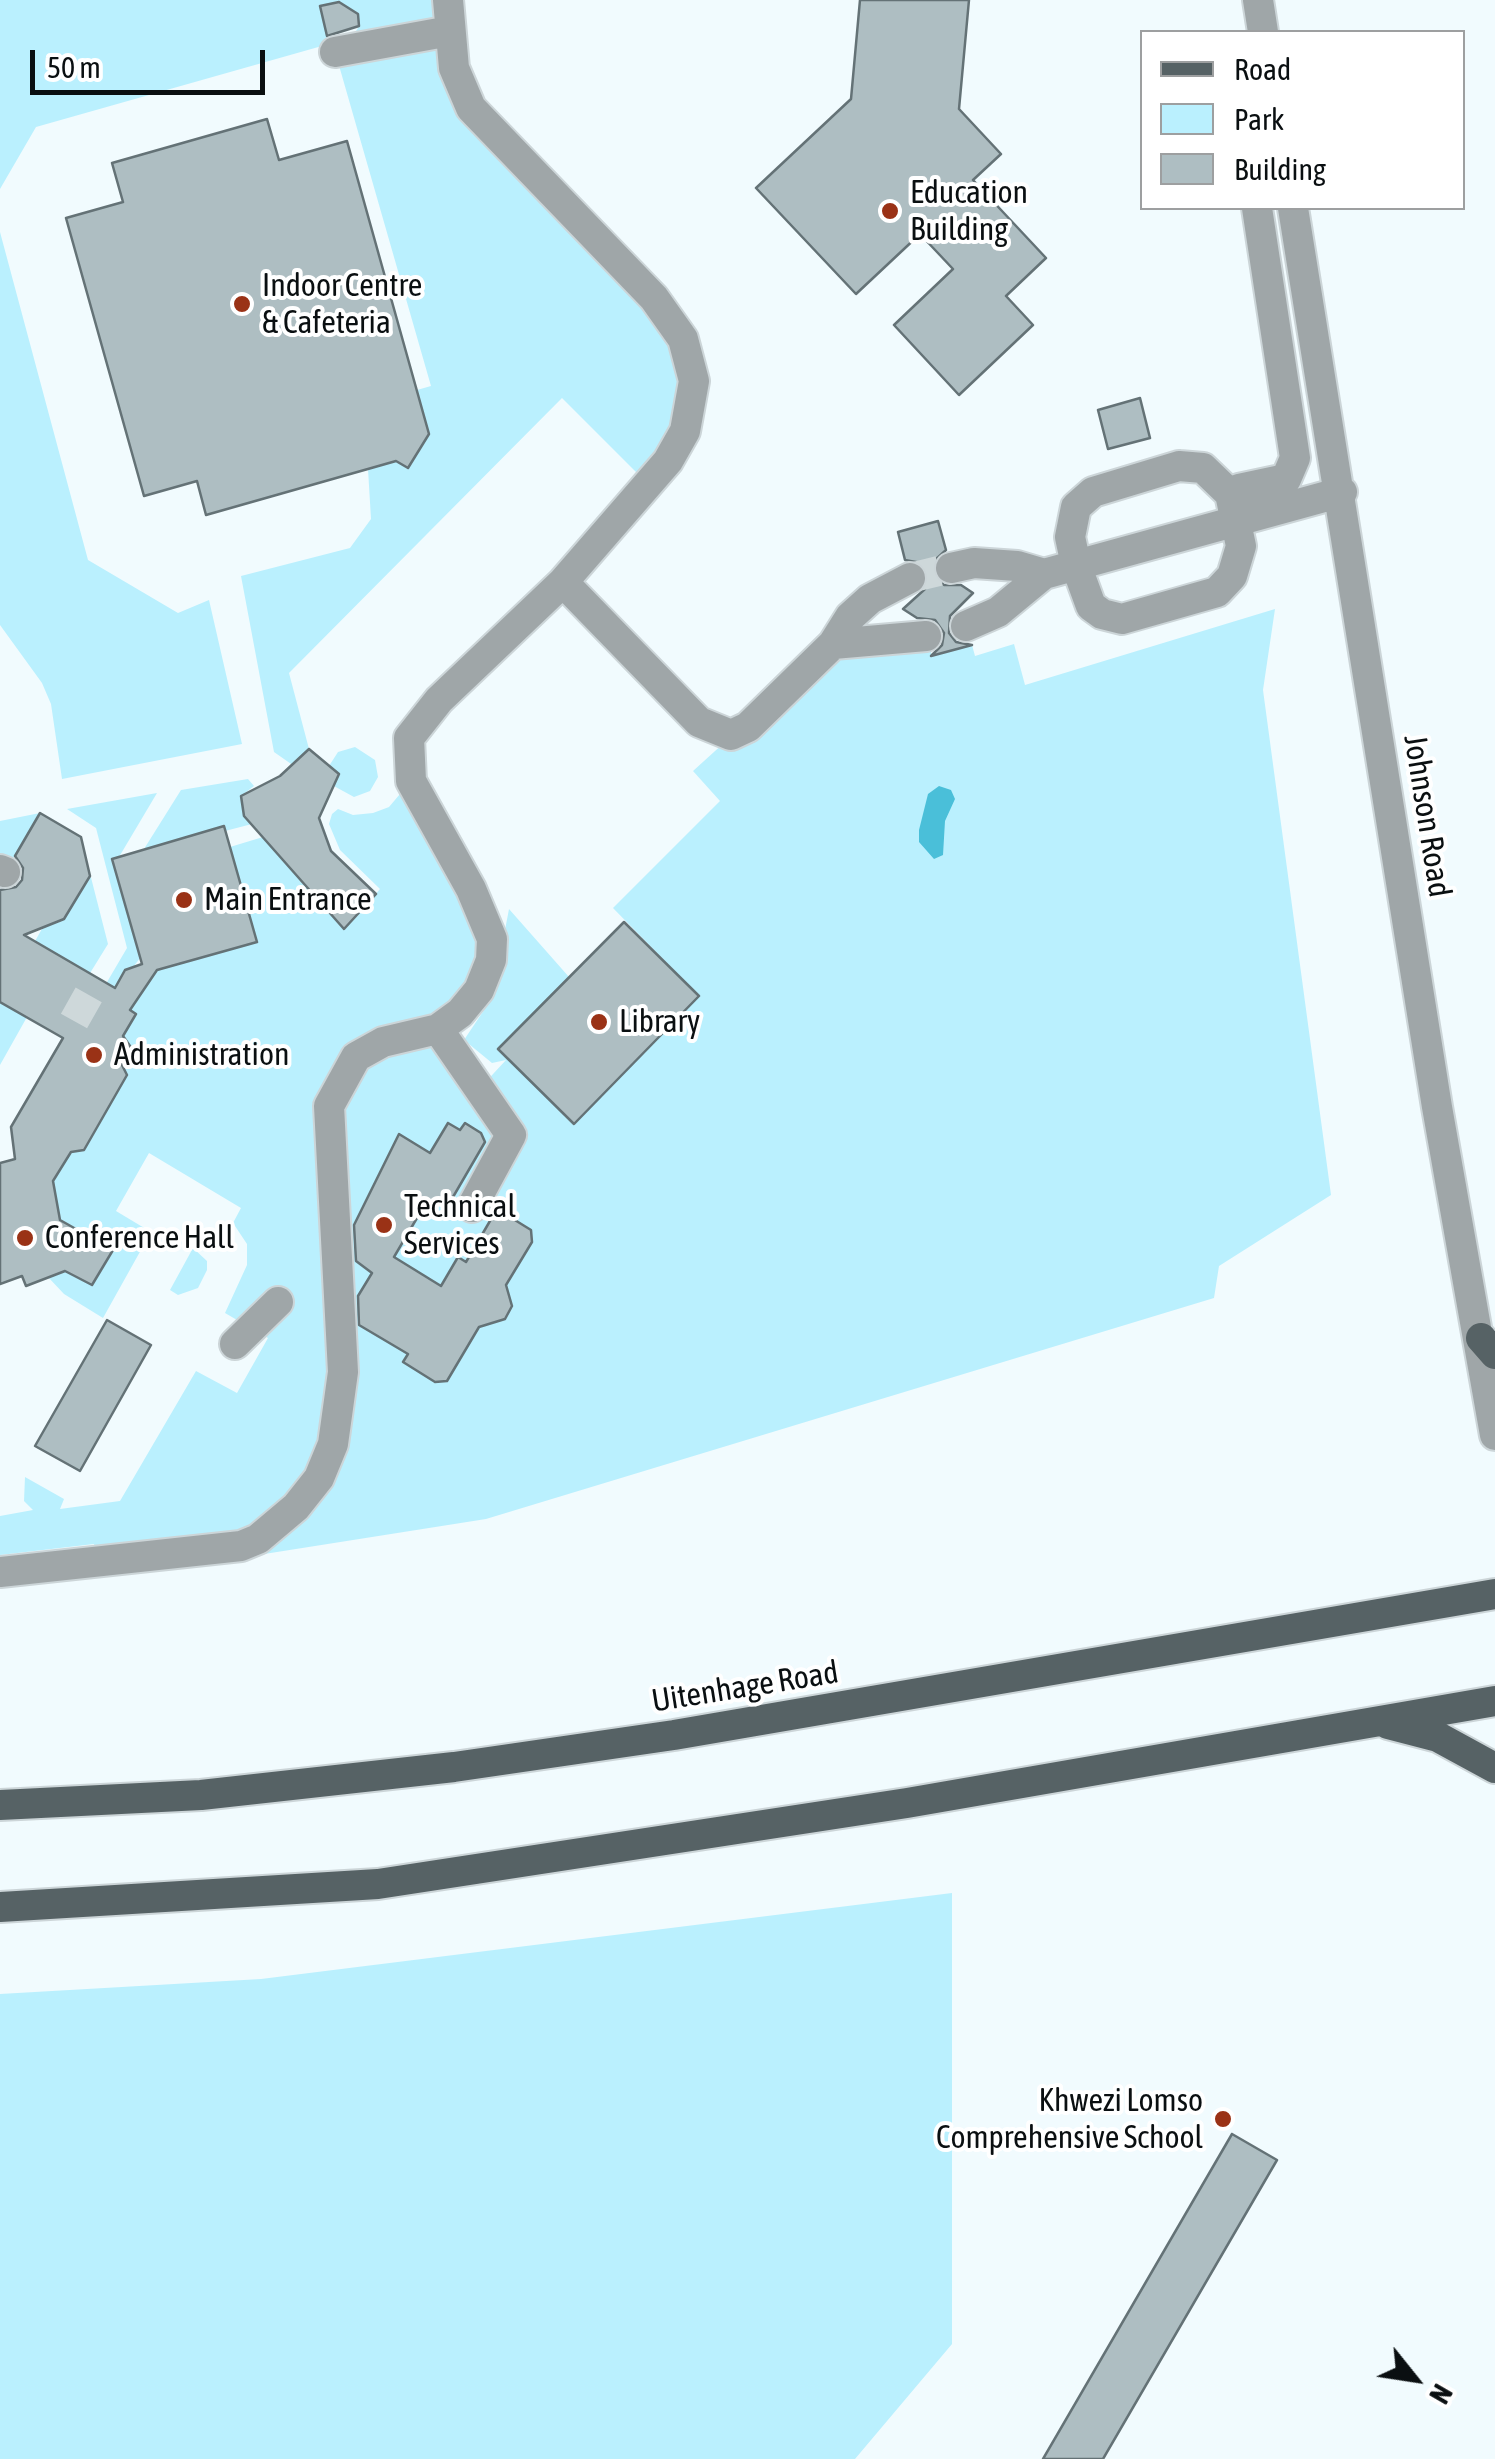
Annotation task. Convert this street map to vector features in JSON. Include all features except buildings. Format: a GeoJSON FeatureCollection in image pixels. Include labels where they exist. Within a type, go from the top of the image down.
{"type":"FeatureCollection","features":[{"type":"Feature","properties":{"kind":"main road","name":"Uitenhage Road"},"geometry":{"type":"LineString","coordinates":[[0,1806],[200,1795],[454,1767],[693,1732],[1495,1594]]}},
{"type":"Feature","properties":{"kind":"main road"},"geometry":{"type":"LineString","coordinates":[[0,1907],[378,1884],[907,1803],[1495,1700]]}},
{"type":"Feature","properties":{"kind":"main road"},"geometry":{"type":"LineString","coordinates":[[1376,1721],[1438,1737],[1495,1768]]}},
{"type":"Feature","properties":{"kind":"street"},"geometry":{"type":"LineString","coordinates":[[0,1572],[241,1546],[258,1539],[308,1493],[333,1444],[343,1372],[329,1106],[356,1057],[382,1042],[438,1029],[460,1013],[480,990],[491,960],[492,939],[471,889],[411,782],[409,738],[440,700],[564,582],[676,448],[692,404],[690,357],[683,339],[654,298],[471,108],[454,68],[448,0]]}},
{"type":"Feature","properties":{"kind":"street"},"geometry":{"type":"LineString","coordinates":[[1258,0],[1263,30]]}},
{"type":"Feature","properties":{"kind":"street"},"geometry":{"type":"LineString","coordinates":[[335,52],[450,31]]}},
{"type":"Feature","properties":{"kind":"street"},"geometry":{"type":"LineString","coordinates":[[966,626],[998,612],[1044,574],[1239,504],[1286,479],[1296,458],[1257,210]]}},
{"type":"Feature","properties":{"kind":"street","name":"Johnson Road"},"geometry":{"type":"LineString","coordinates":[[1293,210],[1342,492],[1437,1108],[1488,1346],[1495,1435]]}},
{"type":"Feature","properties":{"kind":"street"},"geometry":{"type":"LineString","coordinates":[[1180,466],[1203,468],[1239,504],[1241,546],[1232,576],[1217,592],[1114,619],[1091,606],[1070,537],[1072,518],[1082,499],[1093,492],[1180,466]]}},
{"type":"Feature","properties":{"kind":"street"},"geometry":{"type":"LineString","coordinates":[[1239,504],[1342,492]]}},
{"type":"Feature","properties":{"kind":"street"},"geometry":{"type":"LineString","coordinates":[[951,568],[974,563],[1044,574]]}},
{"type":"Feature","properties":{"kind":"street"},"geometry":{"type":"LineString","coordinates":[[564,582],[676,700],[716,732],[731,735],[748,727],[833,644],[870,599],[910,578]]}},
{"type":"Feature","properties":{"kind":"street"},"geometry":{"type":"LineString","coordinates":[[833,644],[926,636]]}},
{"type":"Feature","properties":{"kind":"street"},"geometry":{"type":"LineString","coordinates":[[438,1029],[510,1134],[472,1207]]}},
{"type":"Feature","properties":{"kind":"street"},"geometry":{"type":"LineString","coordinates":[[235,1344],[278,1302]]}},
{"type":"Feature","properties":{"kind":"green space"},"geometry":{"type":"Polygon","coordinates":[[[0,0],[448,0],[454,68],[654,298],[694,381],[647,483],[562,398],[289,673],[309,749],[294,766],[274,752],[241,576],[350,548],[371,519],[368,469],[360,440],[409,468],[425,442],[401,428],[426,421],[417,390],[431,386],[338,62],[359,26],[358,14],[339,2],[321,6],[329,44],[36,127],[0,189],[0,0]]]}},
{"type":"Feature","properties":{"kind":"green space"},"geometry":{"type":"Polygon","coordinates":[[[0,232],[88,560],[178,613],[209,600],[242,744],[62,779],[51,704],[42,683],[0,625],[0,232]]]}},
{"type":"Feature","properties":{"kind":"green space"},"geometry":{"type":"Polygon","coordinates":[[[1275,609],[1263,690],[1331,1195],[1219,1266],[1214,1298],[486,1519],[144,1573],[146,1560],[98,1563],[94,1544],[0,1555],[0,1516],[33,1510],[24,1501],[25,1477],[64,1499],[60,1509],[120,1501],[196,1371],[237,1393],[268,1338],[225,1313],[247,1265],[247,1244],[233,1223],[241,1208],[149,1153],[116,1211],[151,1232],[103,1318],[64,1294],[48,1277],[40,1256],[91,1285],[112,1250],[60,1220],[53,1183],[71,1152],[84,1150],[127,1076],[121,1063],[130,1046],[123,1036],[126,1008],[139,984],[150,981],[157,970],[256,941],[230,847],[263,837],[345,929],[380,889],[340,850],[329,824],[332,814],[338,809],[353,815],[389,807],[411,781],[491,960],[438,1029],[481,1087],[506,1060],[492,1063],[464,1040],[492,998],[509,909],[569,977],[498,1049],[574,1123],[699,996],[613,908],[720,801],[693,771],[833,644],[926,636],[932,656],[972,645],[975,656],[1014,644],[1025,685],[1275,609]]]}},
{"type":"Feature","properties":{"kind":"green space"},"geometry":{"type":"Polygon","coordinates":[[[355,747],[375,760],[378,777],[370,791],[354,797],[332,785],[339,774],[329,766],[338,752],[355,747]]]}},
{"type":"Feature","properties":{"kind":"green space"},"geometry":{"type":"Polygon","coordinates":[[[248,779],[254,786],[241,796],[244,816],[252,824],[225,831],[223,827],[144,849],[181,790],[248,779]]]}},
{"type":"Feature","properties":{"kind":"green space"},"geometry":{"type":"Polygon","coordinates":[[[157,793],[119,857],[112,859],[140,958],[110,998],[100,994],[127,948],[96,828],[67,809],[157,793]]]}},
{"type":"Feature","properties":{"kind":"green space"},"geometry":{"type":"Polygon","coordinates":[[[40,813],[5,872],[0,881],[0,821],[40,813]]]}},
{"type":"Feature","properties":{"kind":"green space"},"geometry":{"type":"Polygon","coordinates":[[[86,858],[108,944],[87,978],[30,950],[47,920],[53,923],[64,919],[77,898],[70,886],[86,858]]]}},
{"type":"Feature","properties":{"kind":"green space"},"geometry":{"type":"Polygon","coordinates":[[[0,999],[27,1017],[0,1065],[0,999]]]}},
{"type":"Feature","properties":{"kind":"green space"},"geometry":{"type":"Polygon","coordinates":[[[193,1248],[207,1261],[207,1270],[198,1288],[178,1295],[170,1290],[193,1248]]]}},
{"type":"Feature","properties":{"kind":"green space"},"geometry":{"type":"Polygon","coordinates":[[[952,1893],[952,2344],[855,2459],[0,2459],[0,1994],[261,1979],[952,1893]]]}},
{"type":"Feature","properties":{"kind":"water"},"geometry":{"type":"Polygon","coordinates":[[[939,786],[951,790],[955,799],[945,821],[943,855],[934,859],[919,842],[919,830],[928,794],[939,786]]]}},
{"type":"Feature","properties":{"kind":"tunnel"},"geometry":{"type":"LineString","coordinates":[[910,578],[951,568]]}},
{"type":"Feature","properties":{"kind":"tunnel"},"geometry":{"type":"LineString","coordinates":[[74,1021],[92,989]]}},
{"type":"Feature","properties":{"kind":"place","name":"Education Building"},"geometry":{"type":"Point","coordinates":[890,211]}},
{"type":"Feature","properties":{"kind":"place","name":"Indoor Centre & Cafeteria"},"geometry":{"type":"Point","coordinates":[242,304]}},
{"type":"Feature","properties":{"kind":"place","name":"Main Entrance"},"geometry":{"type":"Point","coordinates":[184,900]}},
{"type":"Feature","properties":{"kind":"place","name":"Library"},"geometry":{"type":"Point","coordinates":[599,1022]}},
{"type":"Feature","properties":{"kind":"place","name":"Administration"},"geometry":{"type":"Point","coordinates":[94,1055]}},
{"type":"Feature","properties":{"kind":"place","name":"Technical Services"},"geometry":{"type":"Point","coordinates":[384,1225]}},
{"type":"Feature","properties":{"kind":"place","name":"Conference Hall"},"geometry":{"type":"Point","coordinates":[25,1238]}},
{"type":"Feature","properties":{"kind":"place","name":"Khwezi Lomso Comprehensive School"},"geometry":{"type":"Point","coordinates":[1223,2119]}}]}
